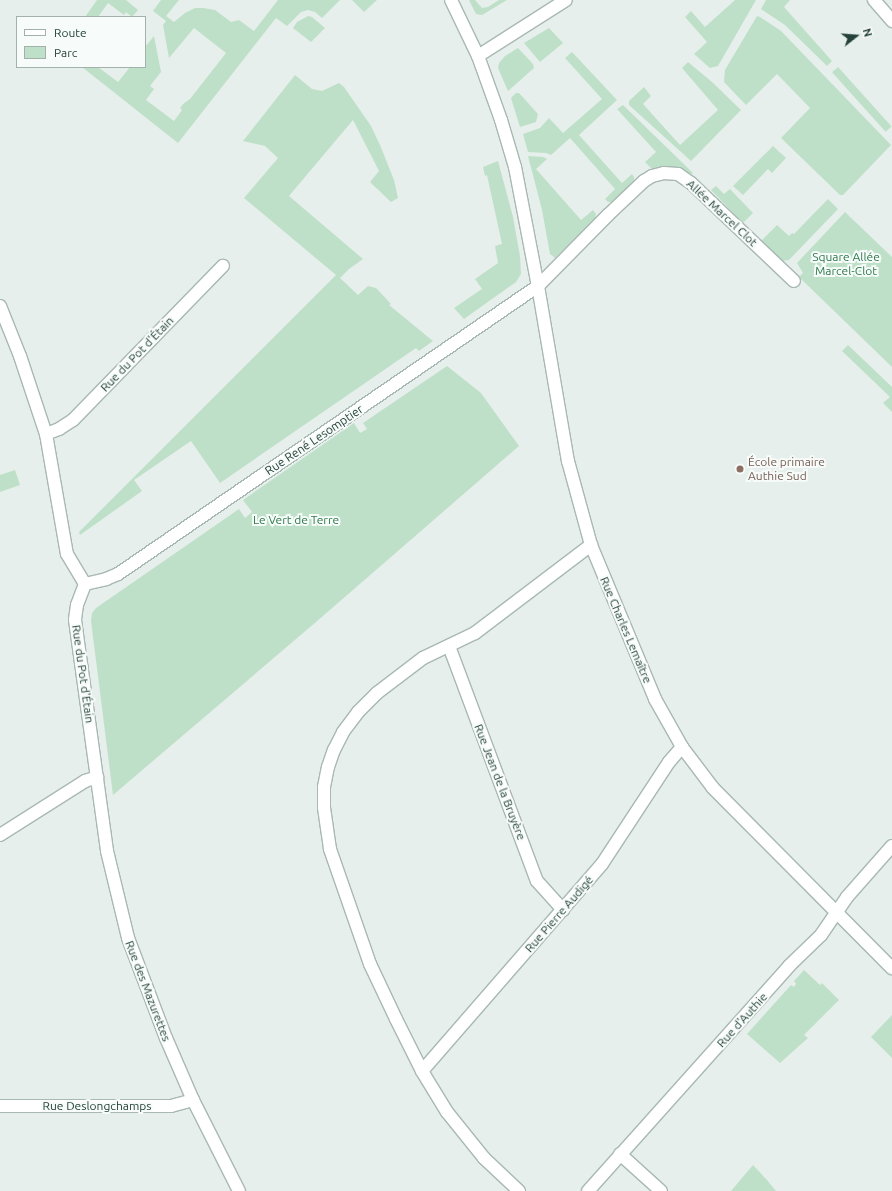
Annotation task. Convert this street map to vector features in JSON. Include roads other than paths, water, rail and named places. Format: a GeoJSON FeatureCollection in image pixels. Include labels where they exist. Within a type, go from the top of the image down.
{"type":"FeatureCollection","features":[{"type":"Feature","properties":{"kind":"street","name":"Rue Charles Lemaître"},"geometry":{"type":"LineString","coordinates":[[452,0],[478,56],[501,120],[515,167],[538,286],[568,461],[591,545],[655,699],[682,747],[713,788],[892,968]]}},
{"type":"Feature","properties":{"kind":"street"},"geometry":{"type":"LineString","coordinates":[[478,56],[566,0]]}},
{"type":"Feature","properties":{"kind":"street"},"geometry":{"type":"LineString","coordinates":[[874,0],[892,21]]}},
{"type":"Feature","properties":{"kind":"street","name":"Allée Marcel Clot"},"geometry":{"type":"LineString","coordinates":[[538,286],[644,181],[652,176],[664,173],[678,174],[698,188],[794,281]]}},
{"type":"Feature","properties":{"kind":"street","name":"Rue du Pot d'Étain"},"geometry":{"type":"LineString","coordinates":[[46,434],[59,429],[73,420],[223,266]]}},
{"type":"Feature","properties":{"kind":"street","name":"Rue René Lesomptier"},"geometry":{"type":"LineString","coordinates":[[85,584],[106,579],[118,574],[538,286]]}},
{"type":"Feature","properties":{"kind":"street"},"geometry":{"type":"LineString","coordinates":[[0,306],[20,356],[46,434],[67,554],[85,584]]}},
{"type":"Feature","properties":{"kind":"street"},"geometry":{"type":"LineString","coordinates":[[520,1191],[484,1158],[447,1112],[422,1071],[370,964],[330,849],[326,829],[324,787],[328,767],[334,750],[343,732],[358,712],[410,667],[423,658],[475,632],[591,545]]}},
{"type":"Feature","properties":{"kind":"street","name":"Rue du Pot d'Étain"},"geometry":{"type":"LineString","coordinates":[[85,584],[77,605],[75,620],[97,777]]}},
{"type":"Feature","properties":{"kind":"street","name":"Rue Jean de la Bruyère"},"geometry":{"type":"LineString","coordinates":[[448,646],[537,881],[563,910]]}},
{"type":"Feature","properties":{"kind":"street","name":"Rue Pierre Audigé"},"geometry":{"type":"LineString","coordinates":[[422,1071],[602,864],[641,808],[669,762],[682,747]]}},
{"type":"Feature","properties":{"kind":"street"},"geometry":{"type":"LineString","coordinates":[[0,835],[85,781],[97,777]]}},
{"type":"Feature","properties":{"kind":"street","name":"Rue des Mazurettes"},"geometry":{"type":"LineString","coordinates":[[97,777],[107,851],[128,938],[166,1038],[193,1100],[239,1191]]}},
{"type":"Feature","properties":{"kind":"street","name":"Rue d'Authie"},"geometry":{"type":"LineString","coordinates":[[588,1191],[789,966],[821,935],[849,895],[892,846]]}},
{"type":"Feature","properties":{"kind":"street","name":"Rue Deslongchamps"},"geometry":{"type":"LineString","coordinates":[[0,1106],[171,1106],[193,1100]]}},
{"type":"Feature","properties":{"kind":"street"},"geometry":{"type":"LineString","coordinates":[[620,1154],[661,1191]]}},
{"type":"Feature","properties":{"kind":"place","name":"École primaire Authie Sud"},"geometry":{"type":"Point","coordinates":[740,469]}},
{"type":"Feature","properties":{"kind":"park label","name":"Square Allée Marcel-Clot"},"geometry":{"type":"Point","coordinates":[846,264]}},
{"type":"Feature","properties":{"kind":"park label","name":"Le Vert de Terre"},"geometry":{"type":"Point","coordinates":[296,520]}}]}
